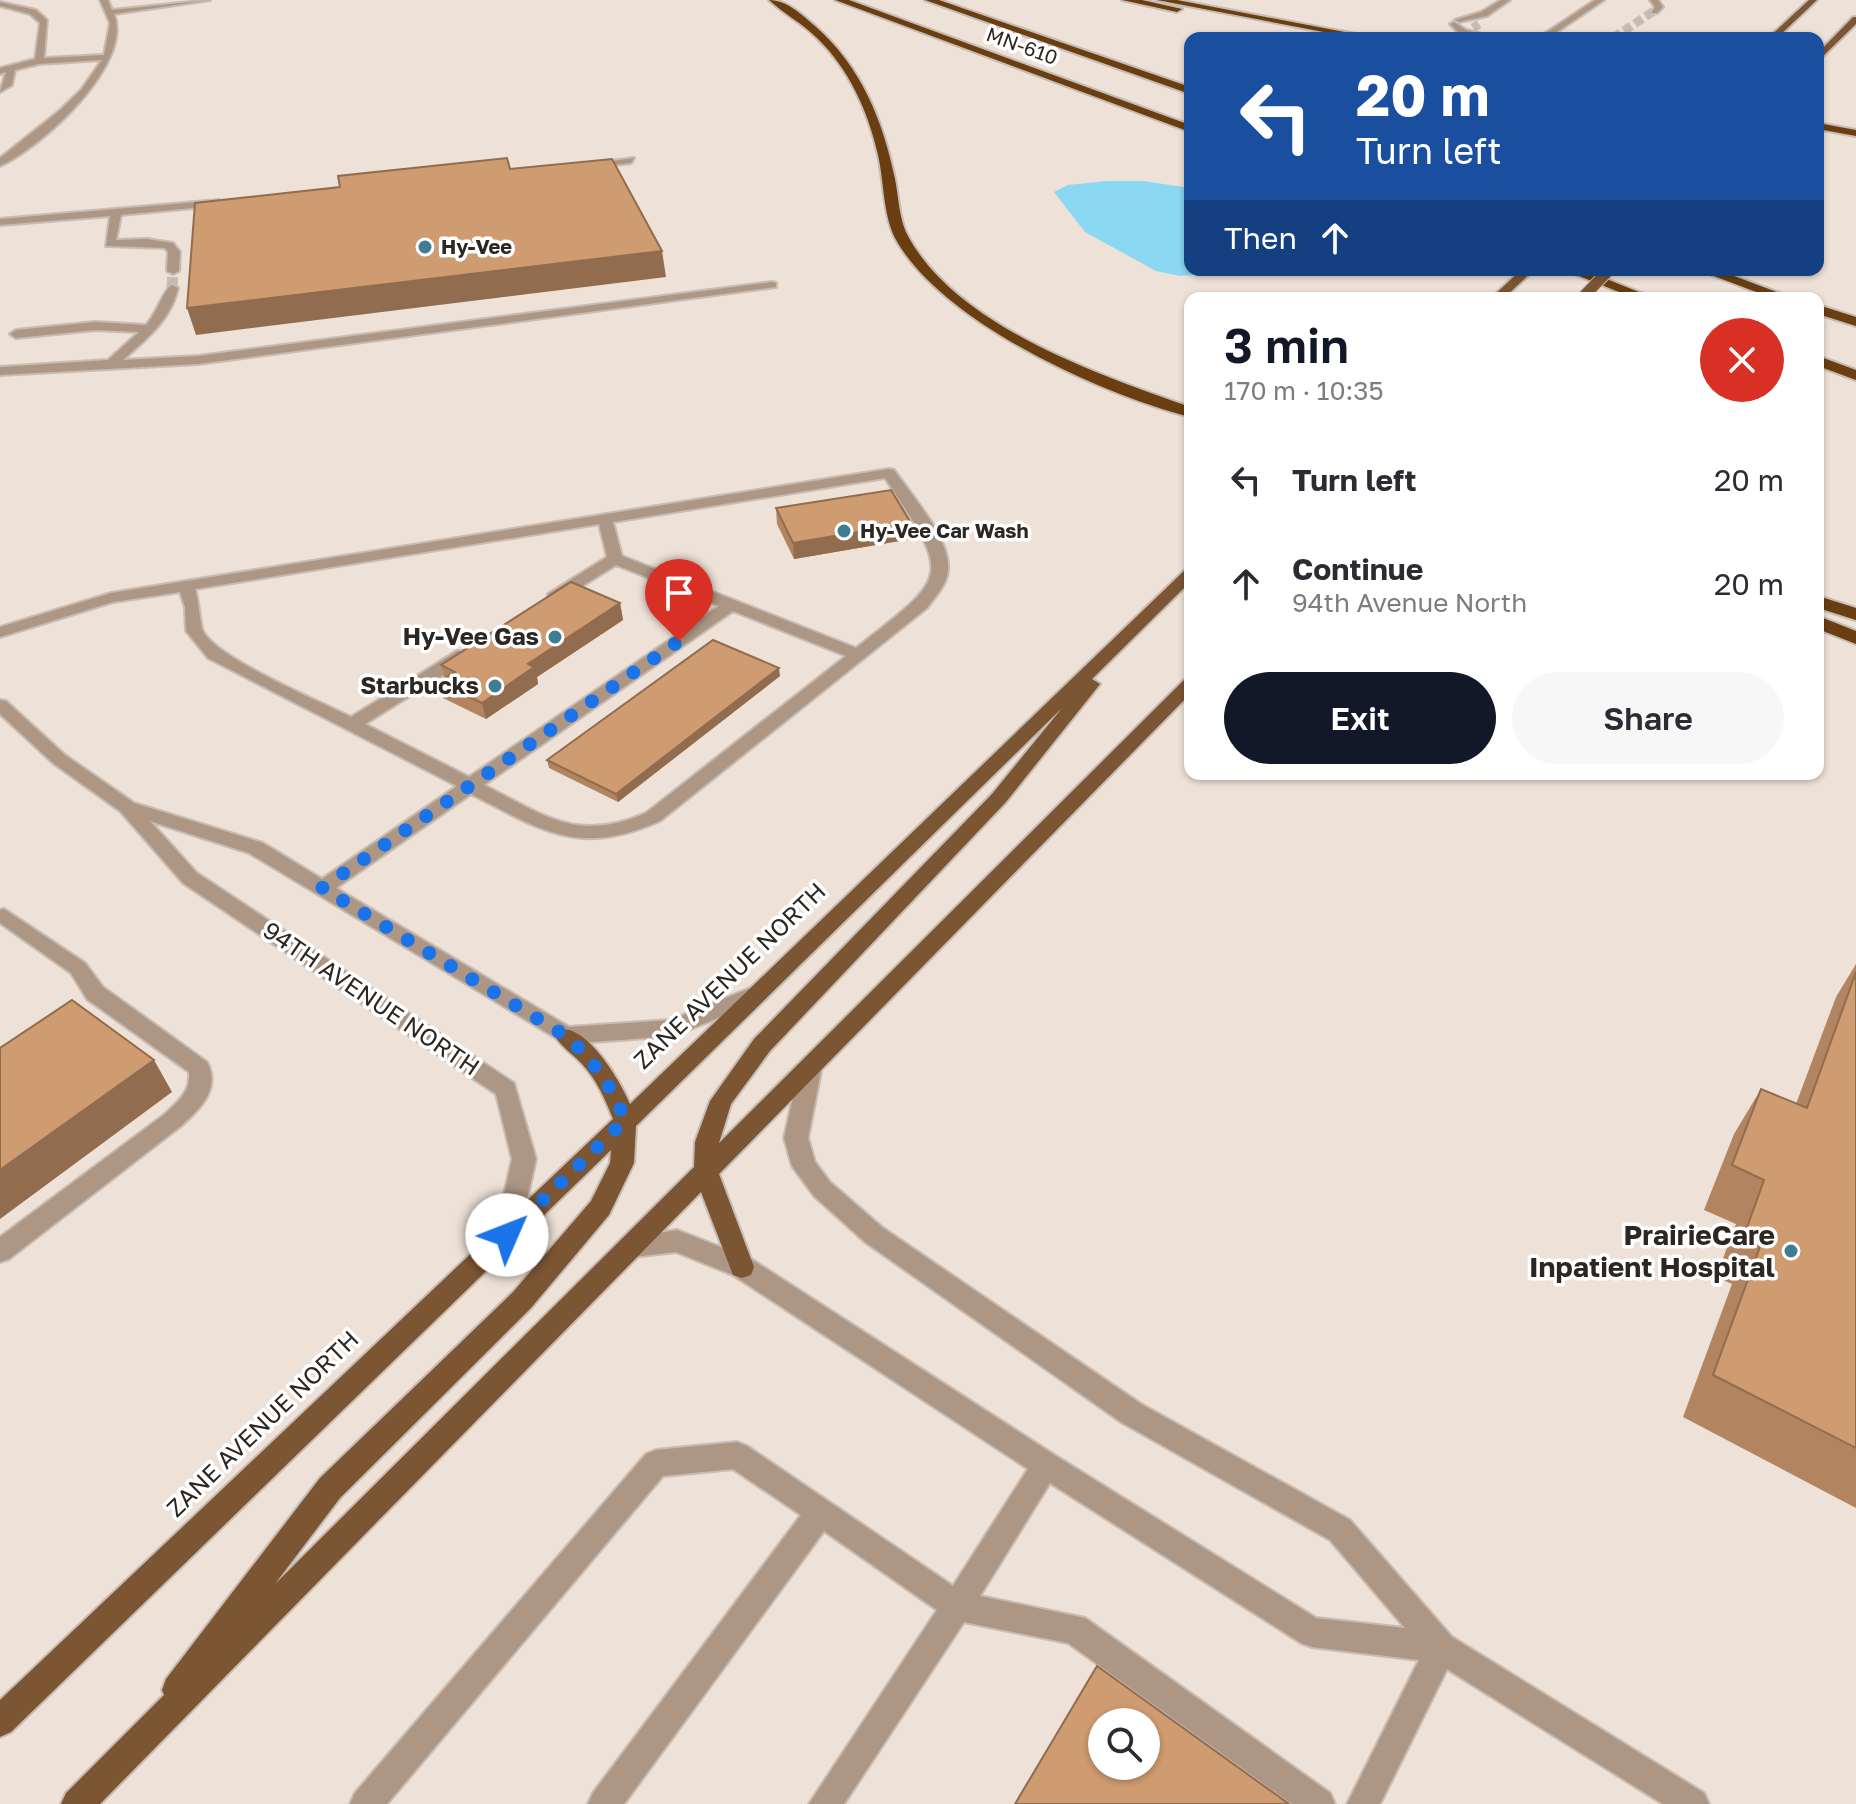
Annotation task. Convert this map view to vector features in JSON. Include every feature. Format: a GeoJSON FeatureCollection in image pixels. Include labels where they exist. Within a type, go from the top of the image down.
{"type":"FeatureCollection","features":[{"type":"Feature","properties":{"kind":"highway"},"geometry":{"type":"LineString","coordinates":[[774,0],[804,21],[835,50],[863,91],[875,121],[902,238],[930,274],[968,307],[1030,345],[1098,378],[1184,410]]}},
{"type":"Feature","properties":{"kind":"highway","name":"MN-610"},"geometry":{"type":"LineString","coordinates":[[840,0],[1184,127]]}},
{"type":"Feature","properties":{"kind":"highway","name":"MN-610"},"geometry":{"type":"LineString","coordinates":[[930,0],[1184,89]]}},
{"type":"Feature","properties":{"kind":"highway"},"geometry":{"type":"LineString","coordinates":[[1127,0],[1300,32]]}},
{"type":"Feature","properties":{"kind":"highway"},"geometry":{"type":"LineString","coordinates":[[1162,0],[1338,32]]}},
{"type":"Feature","properties":{"kind":"highway"},"geometry":{"type":"LineString","coordinates":[[1824,127],[1856,133]]}},
{"type":"Feature","properties":{"kind":"highway"},"geometry":{"type":"LineString","coordinates":[[1587,276],[1631,292]]}},
{"type":"Feature","properties":{"kind":"highway"},"geometry":{"type":"LineString","coordinates":[[1722,276],[1769,292]]}},
{"type":"Feature","properties":{"kind":"highway"},"geometry":{"type":"LineString","coordinates":[[1824,311],[1856,322]]}},
{"type":"Feature","properties":{"kind":"highway"},"geometry":{"type":"LineString","coordinates":[[1824,363],[1856,375]]}},
{"type":"Feature","properties":{"kind":"highway"},"geometry":{"type":"LineString","coordinates":[[1824,604],[1856,614]]}},
{"type":"Feature","properties":{"kind":"highway"},"geometry":{"type":"LineString","coordinates":[[1824,625],[1856,638]]}},
{"type":"Feature","properties":{"kind":"main road"},"geometry":{"type":"LineString","coordinates":[[1778,32],[1813,0]]}},
{"type":"Feature","properties":{"kind":"main road"},"geometry":{"type":"LineString","coordinates":[[1824,52],[1856,19]]}},
{"type":"Feature","properties":{"kind":"main road"},"geometry":{"type":"LineString","coordinates":[[1504,292],[1521,276]]}},
{"type":"Feature","properties":{"kind":"main road"},"geometry":{"type":"LineString","coordinates":[[1588,292],[1603,276]]}},
{"type":"Feature","properties":{"kind":"main road","name":"ZANE AVENUE NORTH"},"geometry":{"type":"LineString","coordinates":[[0,1721],[758,993],[1184,579]]}},
{"type":"Feature","properties":{"kind":"main road"},"geometry":{"type":"LineString","coordinates":[[742,1267],[706,1172],[707,1142],[721,1101],[762,1045],[999,798],[1151,609]]}},
{"type":"Feature","properties":{"kind":"main road"},"geometry":{"type":"LineString","coordinates":[[77,1804],[1184,690]]}},
{"type":"Feature","properties":{"kind":"main road"},"geometry":{"type":"LineString","coordinates":[[131,1750],[330,1488],[522,1300],[600,1208],[622,1163],[625,1120],[612,1088],[591,1059],[566,1036]]}},
{"type":"Feature","properties":{"kind":"street"},"geometry":{"type":"LineString","coordinates":[[0,163],[83,94],[107,57],[113,46],[115,26],[112,12],[104,0]]}},
{"type":"Feature","properties":{"kind":"street"},"geometry":{"type":"LineString","coordinates":[[112,12],[206,0]]}},
{"type":"Feature","properties":{"kind":"street"},"geometry":{"type":"LineString","coordinates":[[1458,25],[1506,0]]}},
{"type":"Feature","properties":{"kind":"street"},"geometry":{"type":"LineString","coordinates":[[1551,32],[1600,0]]}},
{"type":"Feature","properties":{"kind":"street"},"geometry":{"type":"LineString","coordinates":[[1654,0],[1659,7],[1654,11]]}},
{"type":"Feature","properties":{"kind":"street"},"geometry":{"type":"LineString","coordinates":[[0,4],[33,12],[44,22],[39,61]]}},
{"type":"Feature","properties":{"kind":"street"},"geometry":{"type":"LineString","coordinates":[[1458,25],[1476,26],[1484,14]]}},
{"type":"Feature","properties":{"kind":"street"},"geometry":{"type":"LineString","coordinates":[[1458,25],[1476,32]]}},
{"type":"Feature","properties":{"kind":"street"},"geometry":{"type":"LineString","coordinates":[[0,71],[39,61],[107,57]]}},
{"type":"Feature","properties":{"kind":"street"},"geometry":{"type":"LineString","coordinates":[[0,89],[8,85],[11,68]]}},
{"type":"Feature","properties":{"kind":"street"},"geometry":{"type":"LineString","coordinates":[[584,165],[631,160]]}},
{"type":"Feature","properties":{"kind":"street"},"geometry":{"type":"LineString","coordinates":[[0,222],[225,202]]}},
{"type":"Feature","properties":{"kind":"street"},"geometry":{"type":"LineString","coordinates":[[116,214],[110,244],[147,242],[169,245],[174,252],[173,271]]}},
{"type":"Feature","properties":{"kind":"street"},"geometry":{"type":"LineString","coordinates":[[0,371],[53,363],[198,360],[772,285]]}},
{"type":"Feature","properties":{"kind":"street"},"geometry":{"type":"LineString","coordinates":[[112,363],[167,305],[172,288]]}},
{"type":"Feature","properties":{"kind":"street"},"geometry":{"type":"LineString","coordinates":[[16,334],[95,326],[147,329]]}},
{"type":"Feature","properties":{"kind":"street"},"geometry":{"type":"LineString","coordinates":[[0,632],[111,598],[889,473],[937,546],[942,565],[937,585],[921,605],[653,817],[620,832],[585,835],[545,824],[214,654],[194,631],[193,607],[186,586]]}},
{"type":"Feature","properties":{"kind":"street"},"geometry":{"type":"LineString","coordinates":[[605,519],[615,559]]}},
{"type":"Feature","properties":{"kind":"street"},"geometry":{"type":"LineString","coordinates":[[615,559],[858,655]]}},
{"type":"Feature","properties":{"kind":"street"},"geometry":{"type":"LineString","coordinates":[[536,609],[615,559]]}},
{"type":"Feature","properties":{"kind":"street"},"geometry":{"type":"LineString","coordinates":[[322,888],[731,605]]}},
{"type":"Feature","properties":{"kind":"street"},"geometry":{"type":"LineString","coordinates":[[351,725],[483,642]]}},
{"type":"Feature","properties":{"kind":"street","name":"94TH AVENUE NORTH"},"geometry":{"type":"LineString","coordinates":[[0,705],[59,759],[127,807],[190,878],[506,1089],[524,1159],[507,1235]]}},
{"type":"Feature","properties":{"kind":"street","name":"94TH AVENUE NORTH"},"geometry":{"type":"LineString","coordinates":[[127,807],[256,848],[566,1036]]}},
{"type":"Feature","properties":{"kind":"street"},"geometry":{"type":"LineString","coordinates":[[0,1251],[173,1120],[197,1097],[203,1082],[199,1068],[95,993],[78,968],[4,916]]}},
{"type":"Feature","properties":{"kind":"street"},"geometry":{"type":"LineString","coordinates":[[566,1036],[627,1034],[673,1028],[758,993]]}},
{"type":"Feature","properties":{"kind":"street"},"geometry":{"type":"LineString","coordinates":[[811,1066],[796,1138],[804,1166],[822,1189],[874,1235],[1131,1413],[1340,1530],[1441,1648],[1693,1804]]}},
{"type":"Feature","properties":{"kind":"street"},"geometry":{"type":"LineString","coordinates":[[633,1246],[677,1241],[742,1267],[1046,1465],[1312,1632],[1441,1648]]}},
{"type":"Feature","properties":{"kind":"street"},"geometry":{"type":"LineString","coordinates":[[366,1804],[656,1463],[737,1455],[957,1606],[1074,1629],[1319,1804]]}},
{"type":"Feature","properties":{"kind":"street"},"geometry":{"type":"LineString","coordinates":[[825,1804],[957,1606],[1046,1465]]}},
{"type":"Feature","properties":{"kind":"street"},"geometry":{"type":"LineString","coordinates":[[604,1804],[820,1513]]}},
{"type":"Feature","properties":{"kind":"street"},"geometry":{"type":"LineString","coordinates":[[1363,1804],[1441,1648]]}},
{"type":"Feature","properties":{"kind":"water"},"geometry":{"type":"Polygon","coordinates":[[[1143,181],[1184,187],[1184,276],[1156,271],[1085,232],[1054,192],[1068,185],[1143,181]]]}},
{"type":"Feature","properties":{"kind":"building","name":"Hy-Vee"},"geometry":{"type":"Polygon","coordinates":[[[507,158],[510,169],[612,159],[662,251],[187,308],[195,203],[340,187],[338,176],[507,158]]]}},
{"type":"Feature","properties":{"kind":"building"},"geometry":{"type":"Polygon","coordinates":[[[891,490],[911,523],[793,543],[776,508],[891,490]]]}},
{"type":"Feature","properties":{"kind":"building"},"geometry":{"type":"Polygon","coordinates":[[[571,582],[620,603],[528,664],[534,667],[482,703],[438,682],[455,672],[441,665],[571,582]]]}},
{"type":"Feature","properties":{"kind":"building"},"geometry":{"type":"Polygon","coordinates":[[[713,640],[779,668],[616,794],[547,760],[713,640]]]}},
{"type":"Feature","properties":{"kind":"building","name":"PrairieCare Inpatient Hospital"},"geometry":{"type":"Polygon","coordinates":[[[1856,972],[1856,1448],[1713,1375],[1762,1241],[1745,1233],[1764,1180],[1732,1165],[1761,1089],[1807,1108],[1856,972]]]}},
{"type":"Feature","properties":{"kind":"building"},"geometry":{"type":"Polygon","coordinates":[[[72,1000],[154,1060],[0,1170],[0,1048],[72,1000]]]}},
{"type":"Feature","properties":{"kind":"building"},"geometry":{"type":"Polygon","coordinates":[[[1097,1666],[1155,1708],[1088,1708],[1088,1780],[1160,1780],[1160,1711],[1289,1804],[1015,1804],[1097,1666]]]}},
{"type":"Feature","properties":{"kind":"tunnel"},"geometry":{"type":"LineString","coordinates":[[1622,32],[1654,11]]}},
{"type":"Feature","properties":{"kind":"tunnel"},"geometry":{"type":"LineString","coordinates":[[1473,28],[1479,24]]}},
{"type":"Feature","properties":{"kind":"tunnel"},"geometry":{"type":"LineString","coordinates":[[172,288],[173,271]]}},
{"type":"Feature","properties":{"kind":"place","name":"Hy-Vee"},"geometry":{"type":"Point","coordinates":[425,247]}},
{"type":"Feature","properties":{"kind":"place","name":"Hy-Vee Car Wash"},"geometry":{"type":"Point","coordinates":[844,531]}},
{"type":"Feature","properties":{"kind":"place","name":"Hy-Vee Gas"},"geometry":{"type":"Point","coordinates":[555,637]}},
{"type":"Feature","properties":{"kind":"place","name":"Starbucks"},"geometry":{"type":"Point","coordinates":[495,686]}},
{"type":"Feature","properties":{"kind":"place","name":"PrairieCare Inpatient Hospital"},"geometry":{"type":"Point","coordinates":[1791,1251]}},
{"type":"Feature","properties":{"kind":"route"},"geometry":{"type":"LineString","coordinates":[[507,1235],[625,1120],[612,1088],[591,1059],[566,1036],[322,888],[679,641]]}}]}
